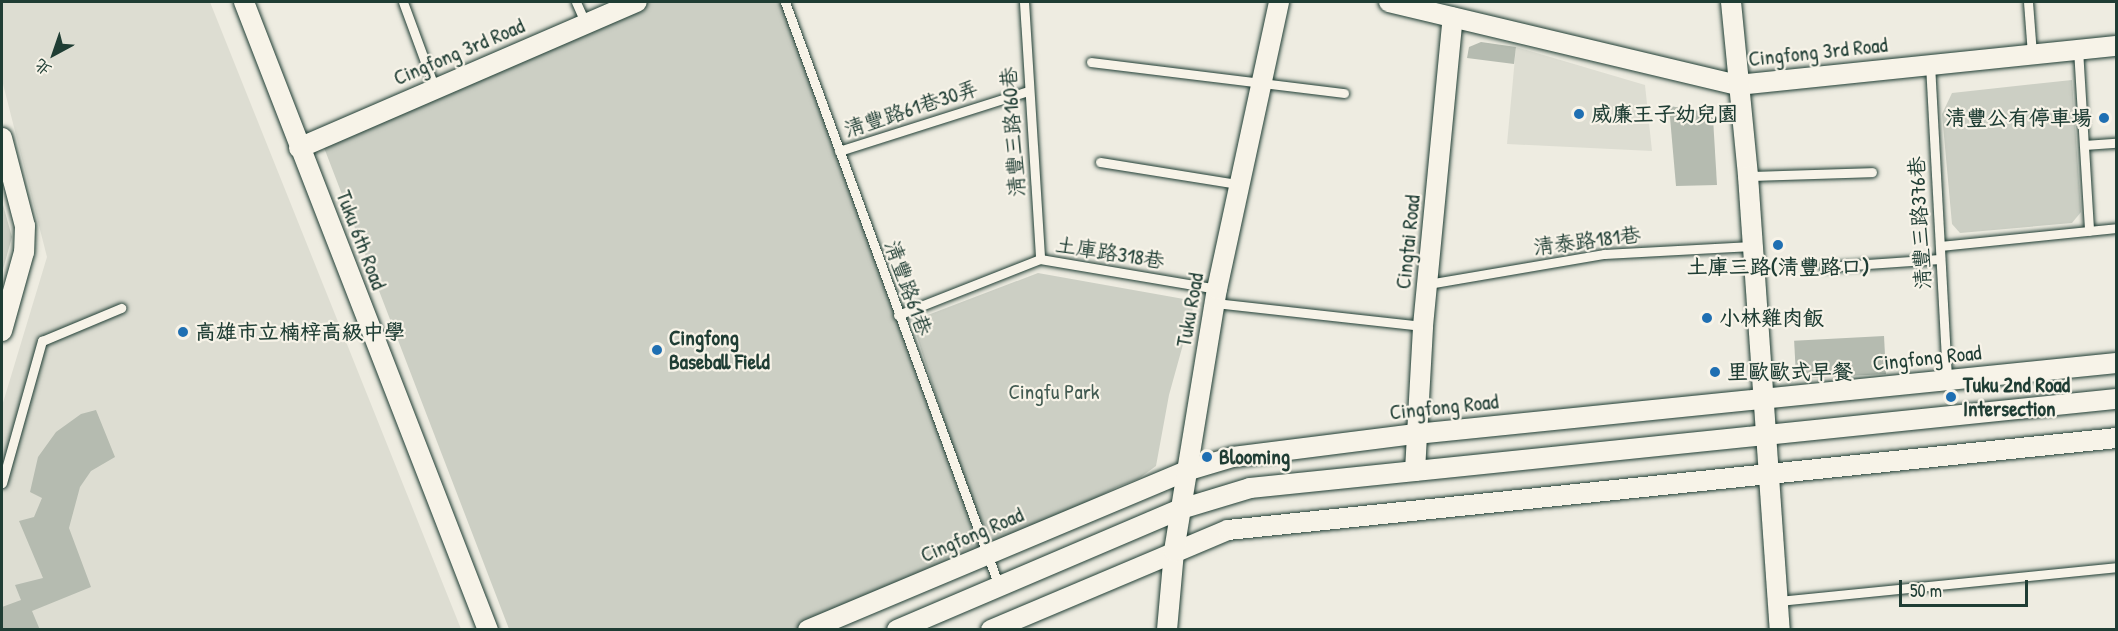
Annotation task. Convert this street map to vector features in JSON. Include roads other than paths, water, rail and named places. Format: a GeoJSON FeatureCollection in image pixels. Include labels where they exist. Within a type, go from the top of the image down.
{"type":"FeatureCollection","features":[{"type":"Feature","properties":{"kind":"street","name":"Tuku 6th Road"},"geometry":{"type":"LineString","coordinates":[[244,2],[488,630]]}},
{"type":"Feature","properties":{"kind":"street","name":"Cingfong 3rd Road"},"geometry":{"type":"LineString","coordinates":[[299,148],[637,2]]}},
{"type":"Feature","properties":{"kind":"street","name":"Tuku Road"},"geometry":{"type":"LineString","coordinates":[[1167,630],[1180,509],[1216,296],[1238,184],[1279,2]]}},
{"type":"Feature","properties":{"kind":"street","name":"Cingfong 3rd Road"},"geometry":{"type":"LineString","coordinates":[[1389,2],[1738,85],[2116,46]]}},
{"type":"Feature","properties":{"kind":"street"},"geometry":{"type":"LineString","coordinates":[[1731,2],[1748,176],[1780,630]]}},
{"type":"Feature","properties":{"kind":"street","name":"Cingtai Road"},"geometry":{"type":"LineString","coordinates":[[1415,471],[1423,326],[1453,17]]}},
{"type":"Feature","properties":{"kind":"street"},"geometry":{"type":"LineString","coordinates":[[2,138],[26,226],[24,252],[2,331]]}},
{"type":"Feature","properties":{"kind":"street","name":"Cingfong Road"},"geometry":{"type":"LineString","coordinates":[[808,630],[1186,471],[1254,453],[1416,434],[2116,363]]}},
{"type":"Feature","properties":{"kind":"street"},"geometry":{"type":"LineString","coordinates":[[897,630],[1180,509],[1250,488],[2116,399]]}},
{"type":"Feature","properties":{"kind":"street"},"geometry":{"type":"LineString","coordinates":[[990,630],[1228,530],[2116,438]]}},
{"type":"Feature","properties":{"kind":"lane"},"geometry":{"type":"LineString","coordinates":[[403,2],[435,89]]}},
{"type":"Feature","properties":{"kind":"lane"},"geometry":{"type":"LineString","coordinates":[[576,2],[586,24]]}},
{"type":"Feature","properties":{"kind":"lane","name":"清豐路61巷"},"geometry":{"type":"LineString","coordinates":[[785,2],[999,586]]}},
{"type":"Feature","properties":{"kind":"lane","name":"清豐三路160巷"},"geometry":{"type":"LineString","coordinates":[[1024,2],[1040,259]]}},
{"type":"Feature","properties":{"kind":"lane"},"geometry":{"type":"LineString","coordinates":[[2028,2],[2032,54]]}},
{"type":"Feature","properties":{"kind":"lane"},"geometry":{"type":"LineString","coordinates":[[2078,49],[2089,231]]}},
{"type":"Feature","properties":{"kind":"lane"},"geometry":{"type":"LineString","coordinates":[[1091,62],[1344,93]]}},
{"type":"Feature","properties":{"kind":"lane","name":"清豐三路376巷"},"geometry":{"type":"LineString","coordinates":[[1930,64],[1947,381]]}},
{"type":"Feature","properties":{"kind":"lane","name":"清豐路61巷30弄"},"geometry":{"type":"LineString","coordinates":[[839,152],[1028,91]]}},
{"type":"Feature","properties":{"kind":"lane"},"geometry":{"type":"LineString","coordinates":[[2084,145],[2116,143]]}},
{"type":"Feature","properties":{"kind":"lane"},"geometry":{"type":"LineString","coordinates":[[1100,162],[1238,184]]}},
{"type":"Feature","properties":{"kind":"lane"},"geometry":{"type":"LineString","coordinates":[[1748,176],[1872,172]]}},
{"type":"Feature","properties":{"kind":"lane"},"geometry":{"type":"LineString","coordinates":[[1940,246],[2116,228]]}},
{"type":"Feature","properties":{"kind":"lane","name":"清泰路181巷"},"geometry":{"type":"LineString","coordinates":[[1428,284],[1604,254],[1752,246]]}},
{"type":"Feature","properties":{"kind":"lane","name":"土庫路318巷"},"geometry":{"type":"LineString","coordinates":[[898,315],[1040,259],[1216,296],[1423,326]]}},
{"type":"Feature","properties":{"kind":"lane"},"geometry":{"type":"LineString","coordinates":[[1824,267],[1940,259]]}},
{"type":"Feature","properties":{"kind":"lane"},"geometry":{"type":"LineString","coordinates":[[2,483],[42,341],[121,308]]}},
{"type":"Feature","properties":{"kind":"lane"},"geometry":{"type":"LineString","coordinates":[[1778,601],[2116,567]]}},
{"type":"Feature","properties":{"kind":"place","name":"威廉王子幼兒園"},"geometry":{"type":"Point","coordinates":[1579,114]}},
{"type":"Feature","properties":{"kind":"place","name":"清豐公有停車場"},"geometry":{"type":"Point","coordinates":[2104,118]}},
{"type":"Feature","properties":{"kind":"place","name":"土庫三路(清豐路口)"},"geometry":{"type":"Point","coordinates":[1778,245]}},
{"type":"Feature","properties":{"kind":"place","name":"小林雞肉飯"},"geometry":{"type":"Point","coordinates":[1707,318]}},
{"type":"Feature","properties":{"kind":"place","name":"高雄市立楠梓高級中學"},"geometry":{"type":"Point","coordinates":[183,332]}},
{"type":"Feature","properties":{"kind":"place","name":"Cingfong Baseball Field"},"geometry":{"type":"Point","coordinates":[657,350]}},
{"type":"Feature","properties":{"kind":"place","name":"里歐歐式早餐"},"geometry":{"type":"Point","coordinates":[1715,372]}},
{"type":"Feature","properties":{"kind":"place","name":"Tuku 2nd Road Intersection"},"geometry":{"type":"Point","coordinates":[1951,397]}},
{"type":"Feature","properties":{"kind":"place","name":"Blooming"},"geometry":{"type":"Point","coordinates":[1207,457]}},
{"type":"Feature","properties":{"kind":"park label","name":"Cingfu Park"},"geometry":{"type":"Point","coordinates":[1054,392]}}]}
